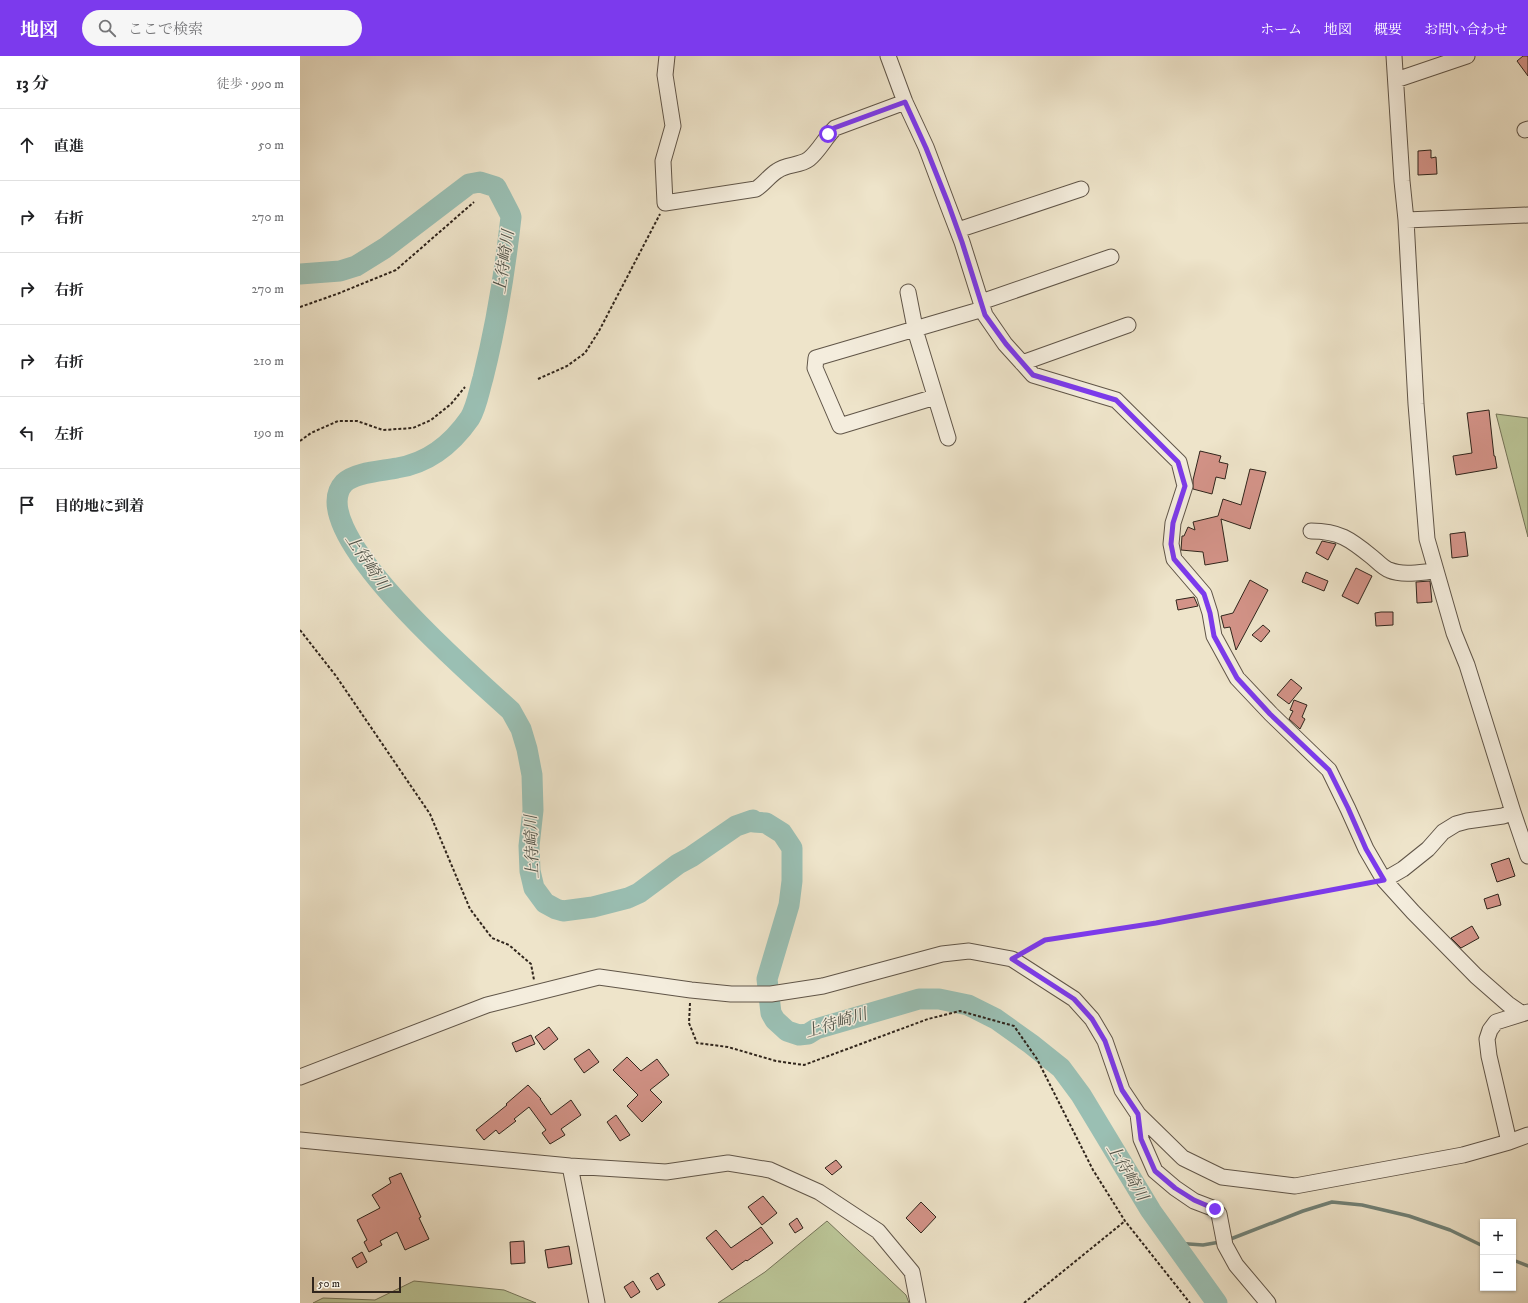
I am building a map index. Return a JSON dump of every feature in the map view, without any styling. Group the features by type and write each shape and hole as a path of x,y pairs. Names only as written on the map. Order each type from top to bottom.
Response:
{"street":[{"path":"667,56 665,75 673,126 663,161 665,203 756,189 777,170 789,165 807,161 814,155 828,134 834,128 905,102"},
{"path":"888,56 905,102 926,148 958,230 985,315 1006,344 1033,375 1116,400 1178,462 1185,486 1173,523 1171,544 1174,559 1204,594 1210,613 1214,636 1237,678 1270,714 1329,770 1366,849 1384,880 1413,912 1476,976 1508,1004 1525,1012"},
{"path":"1394,56 1406,220 1416,404 1427,539 1454,633 1467,665 1528,856"},
{"path":"1396,80 1467,56"},
{"path":"958,230 1081,189"},
{"path":"1406,220 1528,215"},
{"path":"935,397 840,426 815,368 816,358 915,329 982,306 1111,256"},
{"path":"908,292 915,329 948,438"},
{"path":"1022,364 1128,325"},
{"path":"1311,531 1327,531 1344,536 1388,570 1406,573 1436,571"},
{"path":"1384,880 1404,869 1428,849 1444,832 1456,824 1503,816 1513,812"},
{"path":"300,1077 487,1004 599,977 731,994 771,994 822,986 942,954 968,951 1012,959 1074,999 1092,1019 1105,1041 1122,1090 1138,1114 1182,1158 1222,1177 1295,1186 1463,1155 1528,1135"},
{"path":"1509,1142 1489,1056 1487,1039 1490,1030 1496,1022 1525,1012"},
{"path":"1138,1114 1141,1139 1155,1171 1175,1188 1194,1200 1215,1209 1219,1214 1225,1245 1236,1265 1268,1303"},
{"path":"300,1140 570,1166 666,1172 728,1163 770,1170 819,1192 878,1231 912,1272 918,1303"},
{"path":"570,1166 597,1303"}],"path":[{"path":"300,306 337,294 396,270 474,202"},
{"path":"538,379 567,366 585,353 599,331 665,203"},
{"path":"300,441 311,433 338,421 357,421 383,430 413,428 431,420 451,404 465,387"},
{"path":"300,630 336,676 430,814 470,909 492,938 509,945 531,964 536,992"},
{"path":"1012,959 1045,940 1156,923 1384,880"},
{"path":"691,990 689,1023 697,1043 728,1047 776,1061 804,1065 928,1019 960,1011 1014,1026 1037,1059 1093,1170 1125,1221 1190,1303"},
{"path":"1024,1303 1125,1221"}],"green space":[{"path":"1496,414 1528,418 1528,537"},
{"path":"827,1221 906,1295 909,1303 718,1303 765,1272"},
{"path":"414,1281 504,1290 536,1303 313,1303 323,1298 375,1300"}],"building":[{"path":"1523,56 1528,56 1528,76 1517,61"},
{"path":"1431,150 1431,158 1436,157 1437,174 1418,175 1418,151"},
{"path":"1489,410 1494,456 1497,468 1456,475 1453,456 1472,453 1467,413"},
{"path":"1200,451 1221,456 1219,462 1228,464 1225,479 1216,477 1212,494 1193,489 1193,480"},
{"path":"1250,469 1266,472 1250,529 1221,519 1228,561 1205,565 1203,552 1181,550 1182,536 1184,536 1188,527 1195,530 1193,522 1218,516 1223,499 1241,505"},
{"path":"1465,532 1468,556 1452,558 1450,534"},
{"path":"1322,541 1336,544 1328,560 1316,553"},
{"path":"1356,568 1372,576 1358,604 1342,596"},
{"path":"1306,572 1328,581 1324,591 1302,582"},
{"path":"1250,580 1268,590 1236,650 1230,627 1224,628 1221,616 1233,613"},
{"path":"1430,581 1432,602 1417,603 1416,582"},
{"path":"1194,597 1198,606 1178,610 1176,600"},
{"path":"1393,612 1393,625 1376,626 1375,613"},
{"path":"1263,625 1270,631 1261,642 1252,635"},
{"path":"1291,679 1302,688 1289,704 1277,695"},
{"path":"1294,700 1307,705 1302,717 1305,719 1300,729 1289,719 1293,711 1290,710"},
{"path":"1509,858 1515,876 1497,882 1491,864"},
{"path":"1498,894 1501,905 1487,909 1484,899"},
{"path":"1472,926 1479,938 1461,948 1451,938"},
{"path":"549,1027 558,1039 544,1050 535,1037"},
{"path":"531,1035 535,1044 516,1052 512,1043"},
{"path":"589,1049 599,1062 584,1073 574,1059"},
{"path":"627,1057 641,1071 657,1059 669,1075 650,1090 662,1102 642,1122 627,1106 638,1095 613,1070"},
{"path":"528,1085 541,1099 551,1115 571,1100 581,1115 561,1129 565,1135 550,1144 542,1133 546,1130 529,1107 514,1119 516,1121 499,1134 496,1130 484,1140 476,1130 507,1105 506,1104"},
{"path":"616,1115 630,1135 620,1141 607,1122"},
{"path":"836,1160 842,1167 832,1175 825,1168"},
{"path":"401,1173 421,1217 419,1218 429,1239 405,1250 397,1232 380,1241 382,1245 369,1252 364,1242 367,1240 357,1220 380,1208 372,1195 391,1183 389,1178"},
{"path":"763,1196 777,1213 762,1225 748,1207"},
{"path":"921,1202 936,1217 921,1233 906,1218"},
{"path":"797,1218 803,1228 795,1233 789,1224"},
{"path":"761,1227 773,1243 732,1270 706,1238 716,1230 731,1248"},
{"path":"524,1241 525,1263 511,1264 510,1242"},
{"path":"569,1246 572,1264 548,1268 545,1250"},
{"path":"362,1252 367,1262 357,1268 352,1258"},
{"path":"658,1273 665,1285 657,1290 650,1278"},
{"path":"633,1281 640,1292 631,1298 624,1287"}],"waterway":[{"name":"上待崎川","path":"300,274 340,271 356,266 385,248 469,184 480,182 496,187 510,214 511,217 500,298 488,358 476,403 470,418 456,436 439,451 429,457 409,465 369,472 349,479 344,483 337,505 347,534 369,568 432,638 511,711 521,729 532,775 533,810 529,846 530,871 534,888 545,903 563,911 593,907 628,898 639,893 678,864 691,857 736,826 753,820 754,822 766,823 782,833 792,848 792,881 789,905 767,979 771,1013 775,1020 787,1031 799,1035 808,1034 816,1029 919,999 939,999 968,1005 996,1019 1061,1068 1081,1095 1151,1211 1217,1303"},
{"path":"1228,1240 1303,1211 1332,1202 1362,1205 1409,1216 1450,1230 1480,1245"},
{"path":"1175,1243 1203,1245 1220,1242"},
{"path":"1516,1261 1528,1266"}],"route":[{"path":"828,134 834,128 905,102 926,148 948,203 985,315 1006,344 1033,375 1116,400 1178,462 1185,486 1182,500 1173,523 1171,544 1174,559 1204,594 1210,613 1214,636 1237,678 1270,714 1329,770 1366,849 1384,880 1156,923 1045,940 1012,959 1074,999 1092,1019 1105,1041 1122,1090 1138,1114 1141,1139 1155,1171 1175,1188 1194,1200 1215,1209"}]}
